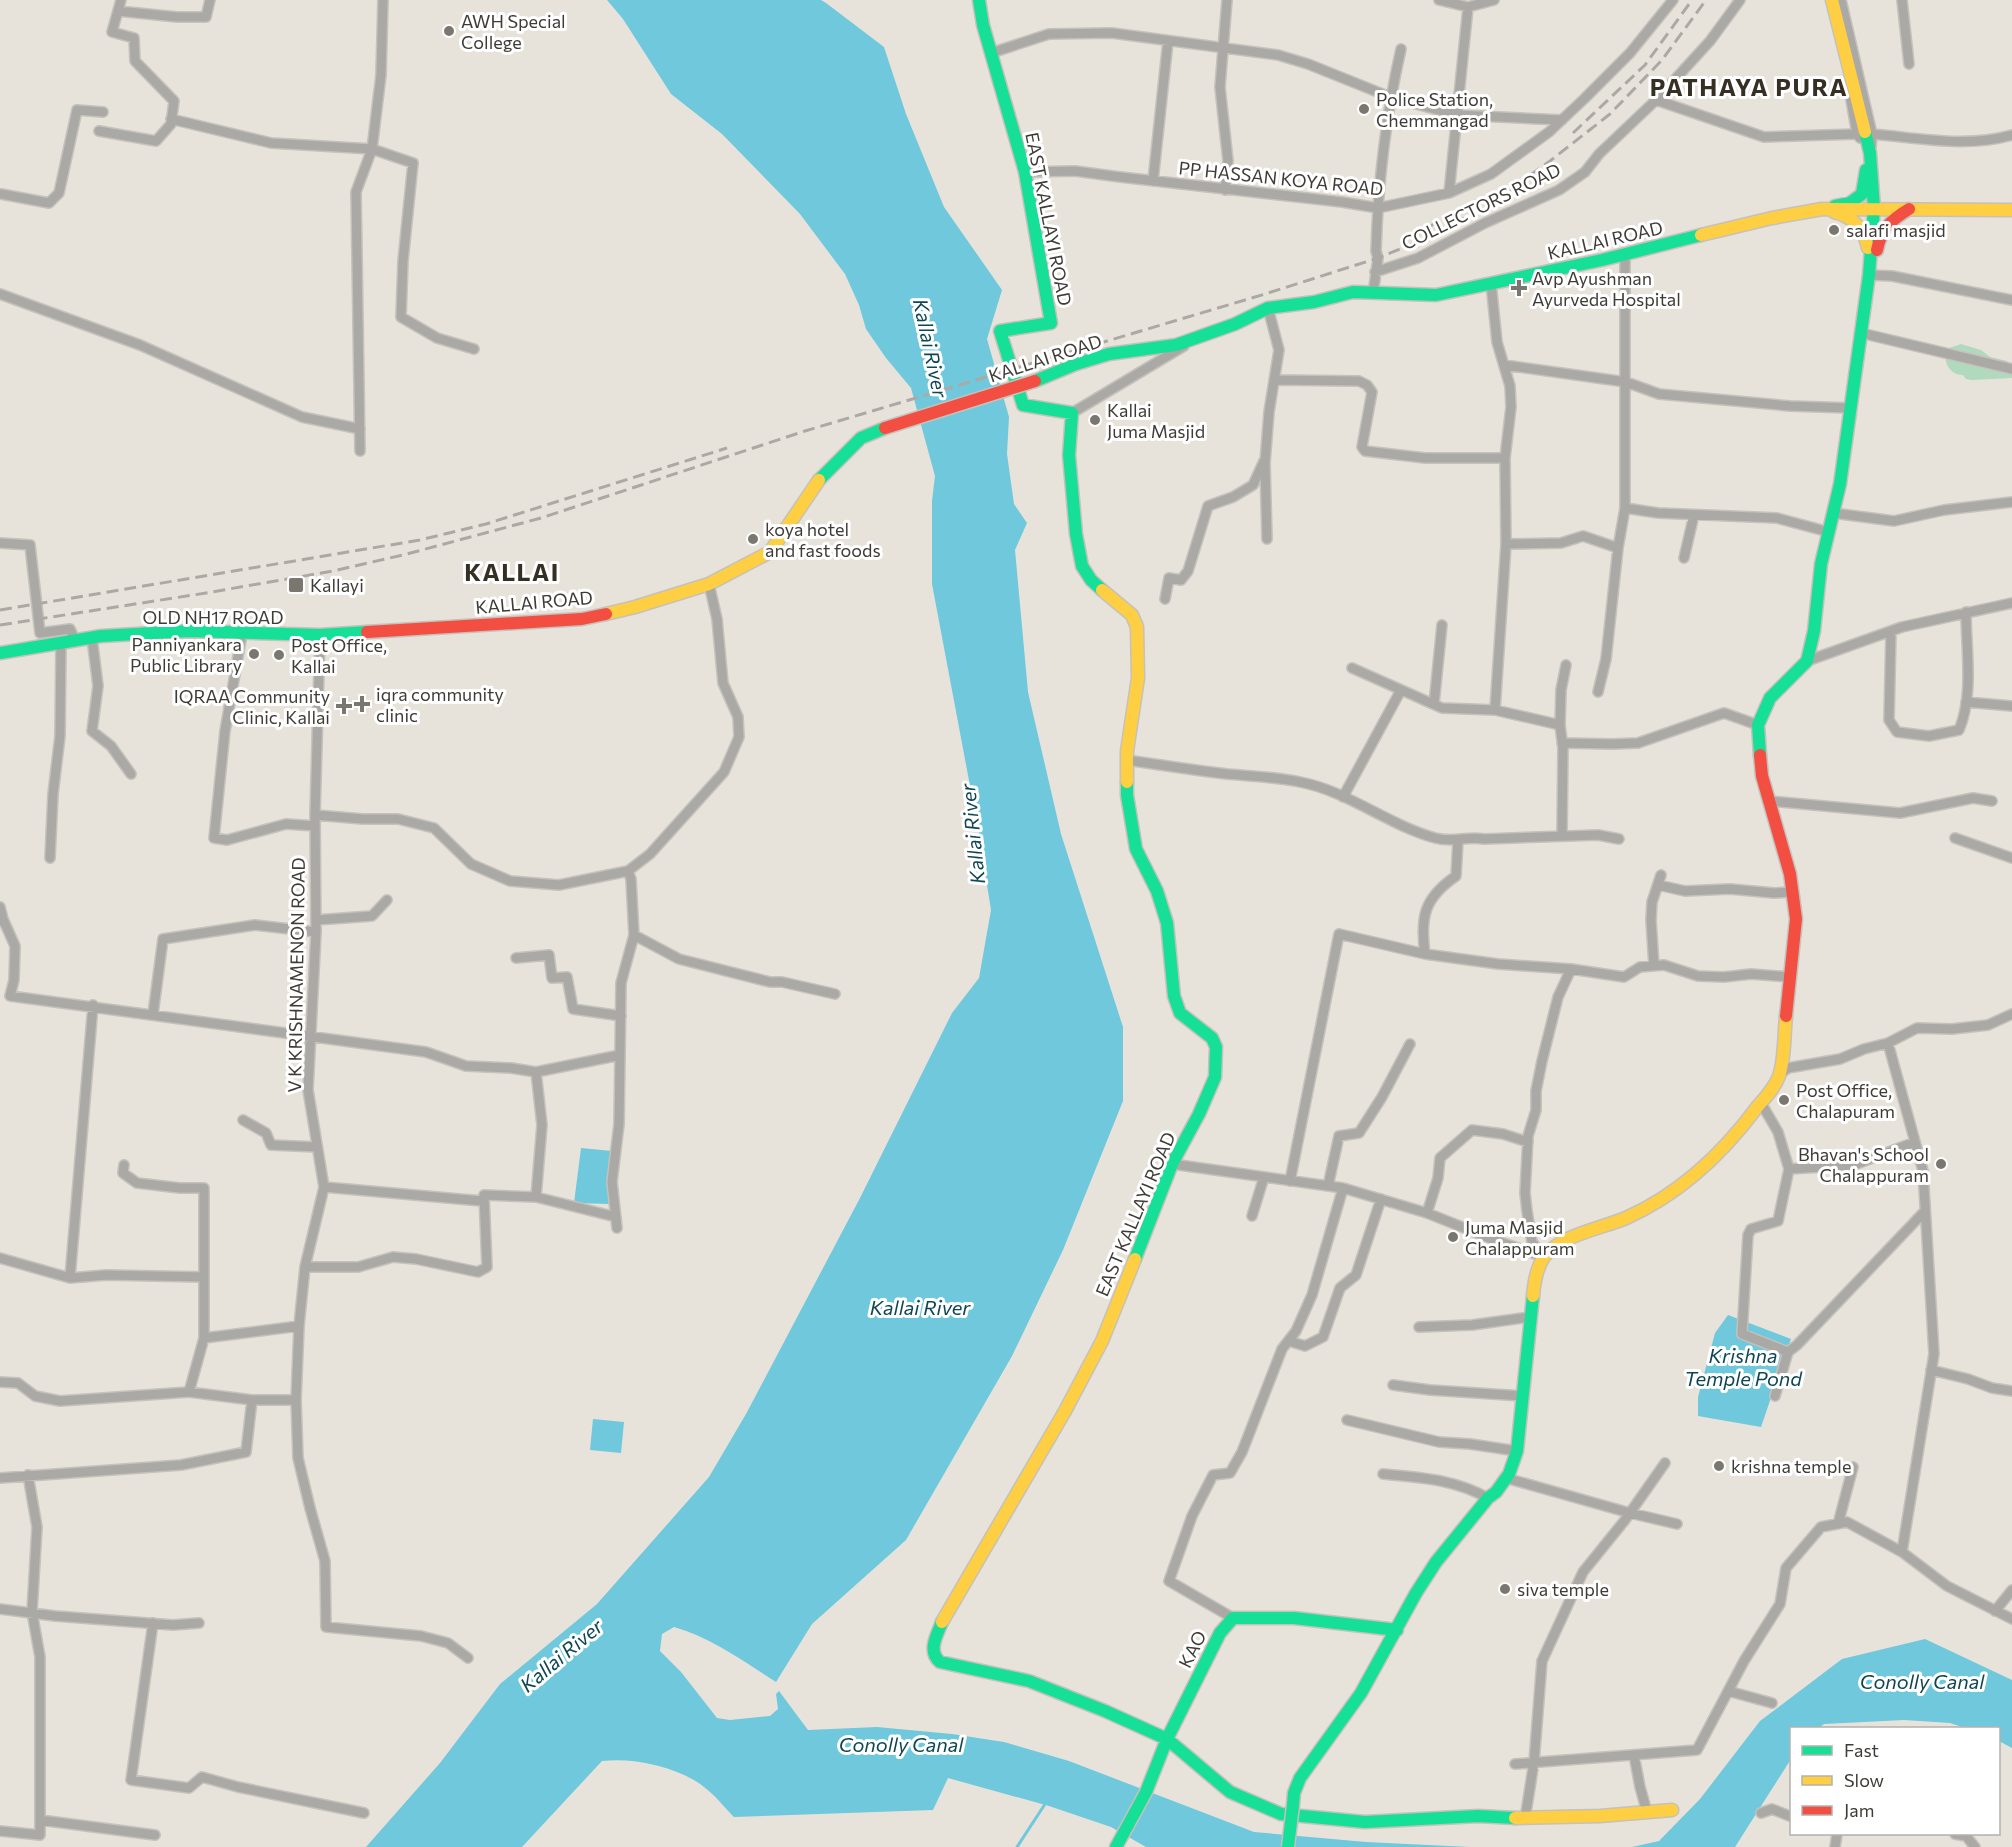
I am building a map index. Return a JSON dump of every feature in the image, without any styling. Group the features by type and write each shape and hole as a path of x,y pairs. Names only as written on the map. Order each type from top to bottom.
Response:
{"main road":[{"name":"EAST KALLAYI ROAD","path":"979,0 983,25 1025,172 1051,323 1000,331 1023,405 1072,412 1070,480 1082,566 1091,580 1132,615 1137,627 1138,678 1127,760 1127,795 1136,849 1157,891 1167,923 1174,996 1180,1013 1212,1038 1216,1047 1215,1077 1199,1114 1172,1164 1102,1341 1065,1411 942,1621 932,1650 935,1658 940,1662 1029,1681 1105,1711 1167,1739 1230,1792 1281,1814 1365,1822 1478,1816 1525,1819 1672,1810"},
{"path":"1288,1847 1294,1793 1300,1778 1361,1693 1416,1593 1436,1562 1488,1498 1496,1492 1512,1467 1517,1451 1534,1284 1544,1257 1562,1242 1628,1217 1676,1189 1721,1152 1761,1103 1780,1074 1796,919 1790,874 1762,776 1758,725 1770,698 1807,661 1814,631 1821,564 1840,484 1851,408 1869,275 1874,208 1870,158 1833,2"},
{"path":"1822,208 1850,203 1862,194 1870,158"},
{"path":"1822,208 1852,218 1866,237 1869,258"},
{"name":"KALLAI ROAD","path":"320,636 582,620 635,607 709,584 770,552 820,479 861,438 885,428 1035,381 1076,364 1109,354 1176,345 1235,324 1268,308 1314,302 1353,292 1436,295 1625,255 1772,218 1822,208 2012,210"},
{"path":"1869,275 1884,228 1891,220 1909,208"},
{"name":"OLD NH17 ROAD","path":"0,653 92,638 189,631 320,636"},
{"path":"1233,1618 1290,1619 1397,1630"},
{"name":"KAO","path":"1117,1846 1146,1792 1167,1739 1220,1633 1233,1618"}],"street":[{"path":"99,131 156,141 171,124 174,101 135,61 134,38 112,32 121,0"},
{"path":"118,11 177,17 206,17 210,0"},
{"path":"360,451 356,192 372,149 381,75 383,0"},
{"path":"1225,190 1228,161 1220,87 1227,0"},
{"path":"1439,0 1468,7 1494,0"},
{"name":"PP HASSAN KOYA ROAD","path":"1025,172 1075,171 1378,208 1449,194 1491,174 1549,132 1630,53 1673,0"},
{"name":"COLLECTORS ROAD","path":"1375,272 1418,258 1485,223 1559,190 1586,172 1599,154 1656,100 1710,41 1740,0"},
{"path":"1902,0 1909,64"},
{"path":"1833,2 1857,134 1870,158"},
{"path":"1833,2 1872,134 1870,158"},
{"path":"1449,194 1468,7"},
{"path":"991,53 1048,34 1112,33 1278,55 1308,64 1390,97 1457,115 1562,120"},
{"path":"1153,181 1168,41"},
{"path":"1373,294 1378,258 1376,251 1378,208 1390,97 1401,49"},
{"path":"1656,100 1764,137 1857,134"},
{"path":"0,193 49,202 59,193 77,110 103,112"},
{"path":"171,119 271,143 372,149 413,163 403,261 401,317 437,338 474,349"},
{"path":"1872,134 1969,143 1991,141 2012,135"},
{"path":"1598,692 1606,659 1618,548 1625,508 1625,255"},
{"path":"1869,275 1892,276 2012,300"},
{"path":"1491,283 1497,342 1510,386 1511,407 1505,458 1506,544 1495,710"},
{"path":"0,294 140,345 302,417 360,429"},
{"path":"1267,540 1266,456 1269,412 1279,350 1268,308"},
{"path":"1861,333 2012,369"},
{"path":"1072,412 1196,337"},
{"path":"1504,365 1626,382 1659,394 1790,406 1851,408"},
{"path":"1274,380 1359,381 1367,385 1372,392 1362,447 1365,451 1425,458 1505,458"},
{"path":"1165,599 1168,578 1181,580 1188,571 1208,506 1233,497 1253,485 1266,456"},
{"path":"1833,513 1894,521 1944,510 2012,502"},
{"path":"1625,508 1658,513 1778,518 1829,532"},
{"path":"1684,558 1694,515"},
{"path":"1506,544 1561,543 1583,536 1618,548"},
{"path":"0,543 30,545 40,633 70,629 75,640"},
{"path":"315,814 363,819 398,819 434,828 471,864 510,881 558,885 628,871 650,854 723,772 739,737 738,717 723,683 717,619 709,584"},
{"path":"1807,661 1891,631 2012,603"},
{"path":"1891,631 1889,720 1897,732 1929,736 1959,730 1965,716 1966,702 1966,612"},
{"path":"1434,704 1442,625"},
{"path":"242,634 225,731 214,838 227,840 286,824 315,825"},
{"name":"V K KRISHNAMENON ROAD","path":"320,636 315,814 316,932 308,1090 324,1187 305,1268 299,1326 296,1400 298,1458 325,1561 326,1627 421,1636 448,1643 468,1658"},
{"path":"92,638 98,686 92,732 111,746 131,774"},
{"path":"50,858 53,794 60,736 61,643"},
{"path":"1562,836 1560,725 1561,690 1566,664"},
{"path":"1352,668 1442,708 1495,710 1560,725"},
{"path":"1343,797 1401,690"},
{"path":"1966,702 2012,706"},
{"path":"1562,743 1638,743 1724,713 1758,725"},
{"path":"1127,760 1199,771 1301,782 1343,797 1403,826 1436,838 1458,840 1471,837 1484,839 1598,835 1619,839"},
{"path":"1769,801 1900,813 1973,798 1992,801"},
{"path":"1955,838 2012,858"},
{"path":"1425,954 1422,932 1426,909 1440,887 1456,876 1458,840"},
{"path":"617,1228 612,1182 619,1124 621,983 634,935 631,879 628,871"},
{"path":"1654,966 1652,902 1661,875"},
{"path":"1658,885 1685,891 1730,889 1773,893 1792,892"},
{"path":"316,920 372,916 387,900"},
{"path":"0,907 2,920 15,946 14,980 10,996 93,1005 426,1052 466,1066 511,1068 536,1072 620,1055"},
{"path":"153,1014 163,939 255,925 316,932"},
{"path":"1290,1181 1339,934 1425,954 1498,964 1571,969 1624,977 1640,967 1664,965 1698,976 1724,977 1751,974 1791,976"},
{"path":"634,935 679,959 770,982 782,982 835,994"},
{"path":"516,958 549,955 552,978 567,977 573,1009 621,1016"},
{"path":"1544,1257 1532,1242 1527,1211 1528,1142 1536,1110 1536,1091 1542,1061 1558,997 1571,969"},
{"path":"70,1278 93,1005"},
{"path":"1780,1074 1788,1068 1840,1059 1864,1049 1888,1043 1917,1028 1952,1029 1988,1025 2012,1014"},
{"path":"1888,1043 1923,1171 1934,1354 1902,1552"},
{"path":"1328,1186 1339,1136 1359,1133 1382,1098 1410,1044"},
{"path":"536,1072 542,1125 536,1197"},
{"path":"1761,1103 1778,1132 1789,1169 1778,1221 1751,1229 1748,1235 1742,1334 1788,1352"},
{"path":"243,1120 266,1133 271,1145 317,1147"},
{"path":"1427,1213 1438,1178 1440,1158 1472,1130 1503,1134 1528,1142"},
{"path":"1789,1169 1854,1166 1915,1142"},
{"path":"1172,1164 1343,1188 1427,1213 1544,1257"},
{"path":"124,1166 123,1173 137,1183 204,1188 204,1338 189,1392"},
{"path":"1252,1216 1264,1177"},
{"path":"324,1187 482,1201"},
{"path":"1233,1618 1169,1581 1192,1516 1213,1475 1230,1473 1238,1459 1282,1349 1296,1331 1312,1294 1343,1188"},
{"path":"305,1268 358,1267 393,1257 416,1259 478,1272 487,1267 482,1201 484,1195 536,1197 616,1217"},
{"path":"1289,1341 1305,1346 1323,1337 1340,1288 1356,1275 1381,1199"},
{"path":"1775,1396 1788,1352 1925,1211"},
{"path":"0,1258 70,1278 106,1275 204,1277"},
{"path":"1419,1327 1530,1317"},
{"path":"204,1338 299,1326"},
{"path":"1931,1370 1968,1379 1992,1388 2012,1391"},
{"path":"0,1383 18,1383 35,1396 60,1401 189,1392 252,1400 296,1400"},
{"path":"1393,1385 1430,1390 1523,1396"},
{"path":"0,1478 181,1466 246,1452 252,1400"},
{"path":"1347,1420 1439,1442 1517,1451"},
{"path":"1525,1819 1534,1762 1542,1661 1583,1572 1630,1513 1665,1463"},
{"path":"1838,1524 1853,1467"},
{"path":"1383,1474 1444,1480 1469,1487 1488,1498"},
{"path":"0,1831 40,1835 40,1657 32,1612 37,1527 28,1475"},
{"path":"1506,1478 1677,1524"},
{"path":"1515,1764 1697,1750 1728,1691 1780,1604 1786,1568 1821,1527 1847,1522 1902,1552 1947,1586 2012,1619"},
{"path":"1995,1611 2012,1590"},
{"path":"0,1608 56,1616 173,1625 199,1623"},
{"path":"153,1623 131,1780 189,1788 202,1777 237,1787 364,1813"},
{"path":"1728,1691 1772,1703"},
{"path":"1634,1755 1647,1812"},
{"path":"1761,1813 1772,1809 1790,1817"},
{"path":"40,1820 155,1835"},
{"path":"1962,1835 1975,1847"}],"green space":[{"path":"1961,344 1981,350 1990,357 2007,361 2012,367 2012,378 1972,380 1954,373 1946,362 1946,349"}],"water":[{"name":"Kallai River","path":"607,0 821,0 884,47 906,114 944,207 1002,290 987,339 1009,417 1007,454 1014,504 1027,523 1015,550 1028,692 1061,834 1123,1027 1123,1101 1063,1250 1012,1356 906,1540 812,1624 776,1682 714,1644 674,1627 662,1634 660,1651 681,1672 717,1718 730,1720 770,1716 778,1709 776,1694 779,1691 808,1730 877,1727 952,1734 1004,1742 1069,1761 1254,1832 1366,1842 1470,1847 1146,1847 1111,1827 1049,1806 948,1778 933,1810 734,1817 708,1790 682,1774 642,1762 615,1760 602,1761 522,1847 366,1847 440,1763 500,1684 597,1604 709,1477 746,1414 860,1198 952,1013 979,978 991,910 932,584 932,501 935,476 911,388 866,329 859,305 845,274 800,214 722,134 671,94 623,19"},
{"path":"581,1148 612,1151 609,1204 574,1203"},
{"name":"Krishna Temple Pond","path":"1728,1315 1791,1339 1761,1427 1698,1416 1698,1397 1715,1333"},
{"path":"593,1419 624,1422 621,1453 590,1450"},
{"name":"Conolly Canal","path":"1925,1639 2012,1680 2012,1748 2000,1742 2000,1727 1962,1727 1950,1723 1904,1720 1824,1724 1820,1727 1790,1727 1790,1761 1735,1847 1632,1847 1659,1841 1700,1799 1760,1721 1842,1659"}],"waterway":[{"path":"1017,1847 1047,1801"}],"railway":[{"path":"1573,133 1645,65 1692,0"},
{"path":"0,625 333,571 407,554 541,518 805,431 1265,294 1378,258 1437,234 1494,201 1610,114 1662,60 1706,0"},
{"path":"1413,237 1483,197"},
{"path":"0,610 420,540 486,524 727,448"}],"traffic: fast":[{"path":"979,0 983,25 1025,172 1051,323 1000,331 1023,405 1072,413 1069,455 1076,534 1082,566 1091,580 1102,590"},
{"path":"1760,755 1758,725 1770,698 1807,661 1814,631 1821,564 1840,484 1869,275 1874,208 1870,153 1865,132"},
{"path":"1835,206 1850,203 1862,194 1866,170"},
{"path":"1035,381 1076,364 1109,354 1176,345 1235,324 1268,308 1314,302 1353,292 1436,295 1602,260 1701,235"},
{"path":"819,480 861,438 885,428"},
{"path":"0,653 101,636 189,631 320,635 367,632"},
{"path":"1127,782 1136,849 1157,891 1167,923 1174,996 1180,1013 1212,1038 1216,1047 1215,1077 1199,1114 1172,1164 1135,1259"},
{"path":"1293,1805 1294,1793 1300,1778 1361,1693 1416,1593 1436,1562 1509,1474 1517,1451 1533,1296"},
{"path":"1116,1847 1146,1792 1167,1739 1220,1633 1233,1618 1294,1618 1397,1630"},
{"path":"942,1622 934,1648 936,1658 940,1662 1029,1681 1105,1711 1167,1739 1230,1792 1281,1814 1365,1822 1478,1816 1515,1818"},
{"path":"1288,1847 1293,1805"}],"traffic: slow":[{"path":"1832,0 1865,132"},
{"path":"1701,235 1822,209 2012,210"},
{"path":"1834,212 1857,224 1868,248"},
{"path":"606,614 709,584 770,552 819,480"},
{"path":"1102,590 1132,615 1137,627 1138,678 1127,751 1127,782"},
{"path":"1533,1296 1539,1266 1551,1249 1582,1233 1626,1218 1665,1197 1700,1170 1731,1140 1777,1080 1781,1070 1786,1016"},
{"path":"942,1622 1065,1411 1102,1341 1135,1259"},
{"path":"1515,1818 1600,1816 1672,1810"}],"traffic: jam":[{"path":"1877,250 1881,236 1888,226 1909,209"},
{"path":"885,428 1035,381"},
{"path":"367,632 582,619 606,614"},
{"path":"1760,755 1762,776 1790,874 1796,919 1786,1016"}],"place":[{"name":"AWH Special College","path":"449,31"},
{"name":"Police Station, Chemmangad","path":"1364,109"},
{"name":"salafi masjid","path":"1834,230"},
{"name":"Avp Ayushman Ayurveda Hospital","path":"1519,288"},
{"name":"Kallai Juma Masjid","path":"1095,420"},
{"name":"koya hotel and fast foods","path":"753,539"},
{"name":"Kallayi","path":"296,585"},
{"name":"Panniyankara Public Library","path":"254,654"},
{"name":"Post Office, Kallai","path":"279,655"},
{"name":"iqra community clinic","path":"362,704"},
{"name":"IQRAA Community Clinic, Kallai","path":"344,706"},
{"name":"Post Office, Chalapuram","path":"1784,1100"},
{"name":"Bhavan's School Chalappuram","path":"1941,1164"},
{"name":"Juma Masjid Chalappuram","path":"1453,1237"},
{"name":"krishna temple","path":"1719,1466"},
{"name":"siva temple","path":"1505,1589"}],"district":[{"name":"PATHAYA PURA","path":"1749,86"},
{"name":"KALLAI","path":"512,571"}]}
